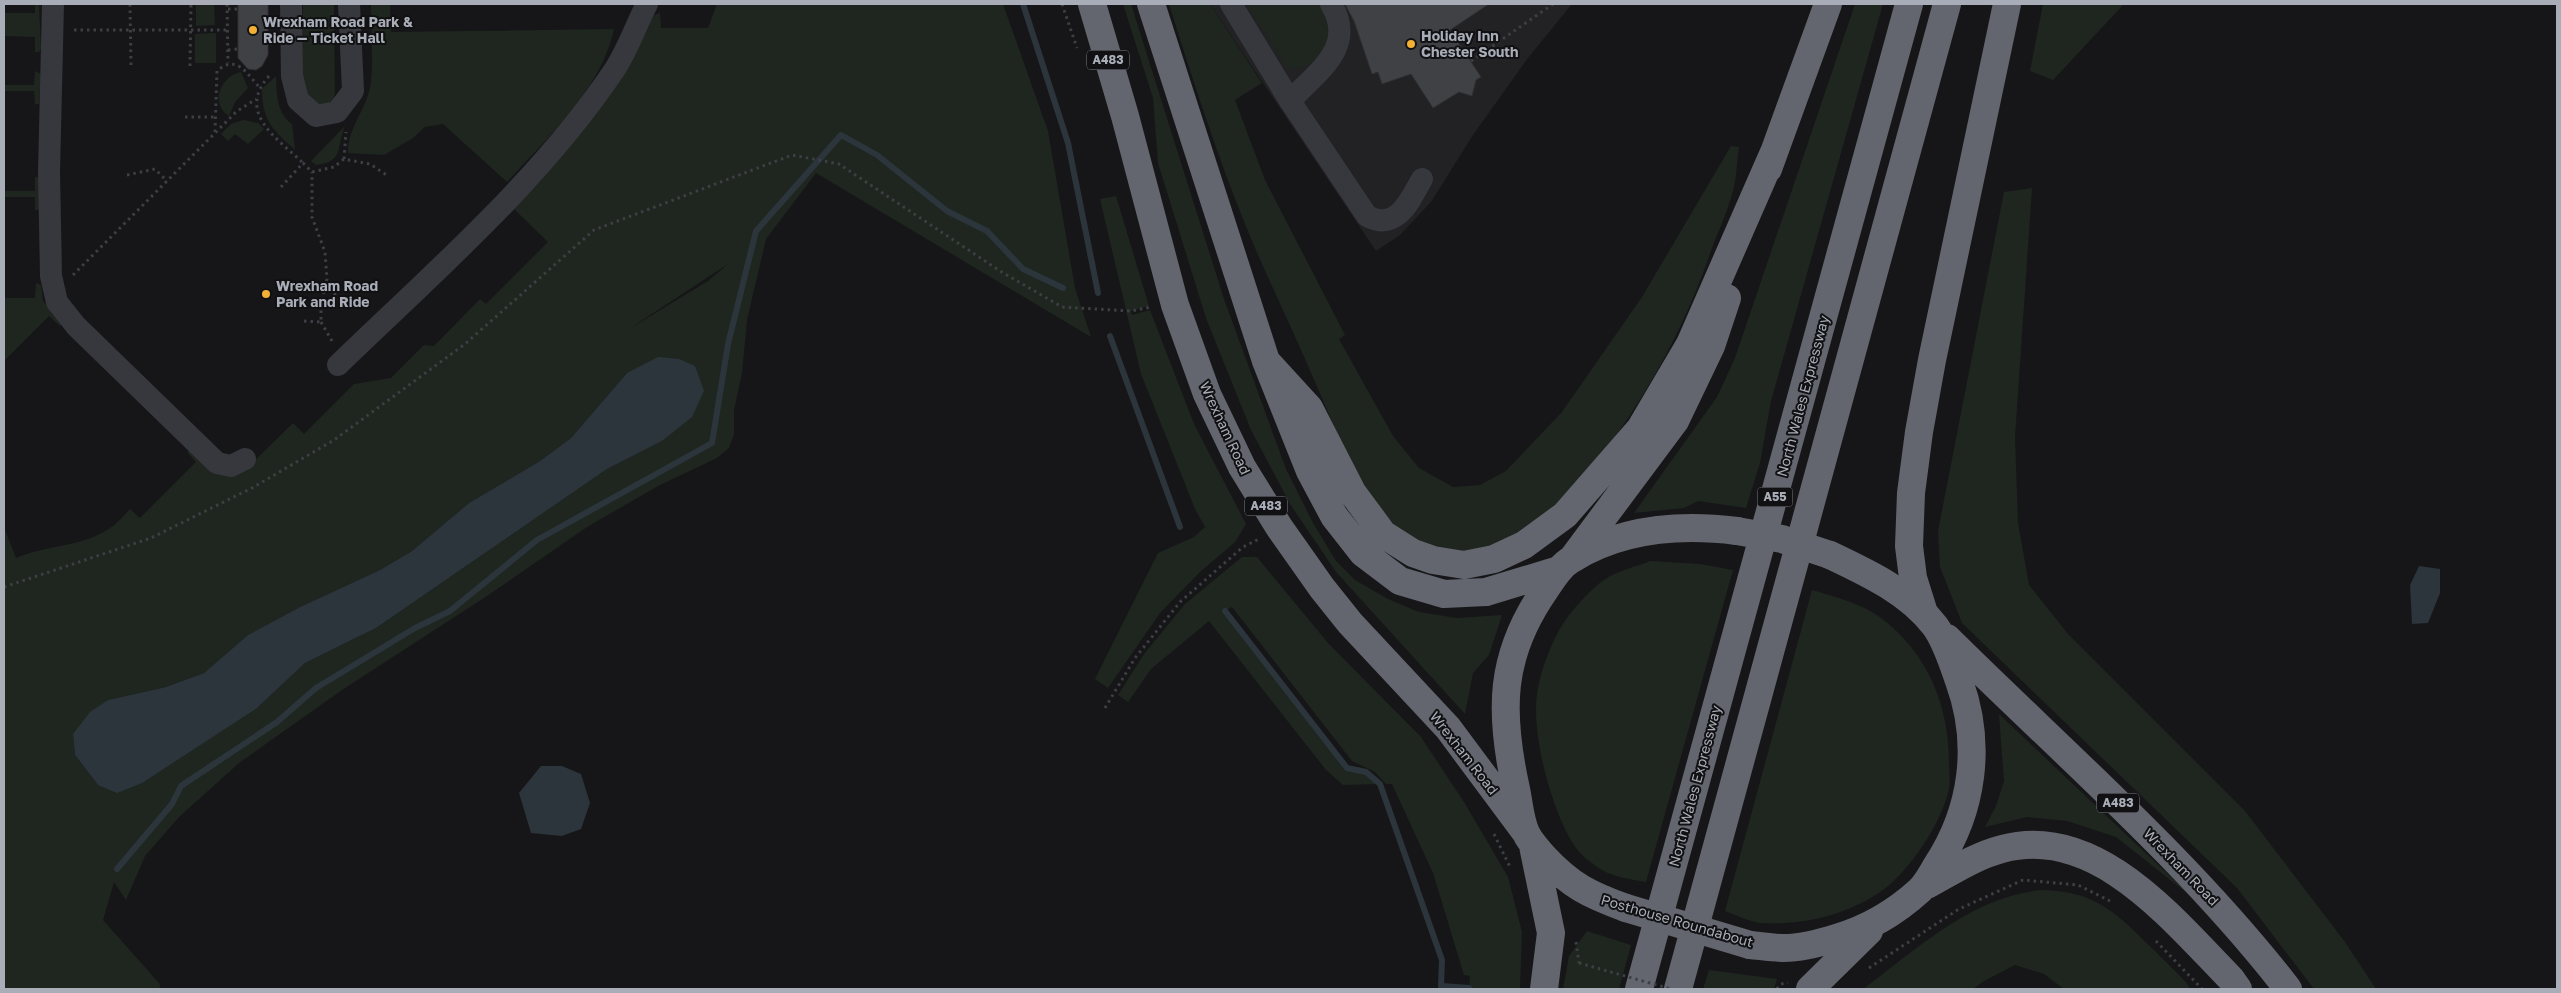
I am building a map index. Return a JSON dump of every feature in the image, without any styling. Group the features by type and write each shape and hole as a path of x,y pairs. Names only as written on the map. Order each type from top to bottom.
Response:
{"highway":[{"name":"Wrexham Road","path":"1092,4 1125,116 1175,305 1207,394 1242,466 1278,527 1322,588 1350,623 1448,728 1529,838"},
{"path":"1151,4 1266,361 1310,472 1334,516 1362,553 1400,581 1444,594 1486,592 1565,565 1675,421 1711,346 1774,152 1828,4"},
{"name":"North Wales Expressway","path":"1639,989 1909,4"},
{"name":"A55","path":"1678,989 1946,4"},
{"path":"1931,621 1913,578 1909,546 1911,493 1919,432 1932,360 2007,4"},
{"path":"1266,361 1309,408 1352,492 1383,534 1413,553 1433,560 1464,564 1494,559 1524,545 1565,515 1640,429 1690,344 1774,152"},
{"name":"Posthouse Roundabout","path":"1697,526 1737,531 1782,539 1830,555 1866,572 1895,589 1931,621 1963,693 1972,728 1973,768 1965,806 1947,850 1921,888 1883,918 1851,934 1820,943 1784,948 1750,944 1626,908 1592,896 1562,876 1529,838 1512,772 1505,722 1505,690 1510,661 1520,633 1537,601 1565,565 1620,536 1654,530 1697,526"},
{"name":"Wrexham Road","path":"1931,621 2156,839 2250,940 2288,989"},
{"path":"1529,838 1551,933 1544,989"},
{"path":"1921,888 1969,862 2002,848 2037,845 2068,850 2098,862 2130,880 2168,915 2238,989"},
{"path":"1810,989 1883,918"}],"lane":[{"path":"52,4 49,172 50,276 57,302 76,326 217,463 231,466 245,459"},
{"path":"291,4 292,76 298,100 316,116 337,112 353,91 349,4"},
{"path":"338,365 486,222 533,172 580,117 616,67 647,4"},
{"path":"1231,4 1290,101 1367,216 1376,221 1386,221 1398,215 1407,205 1422,178"},
{"path":"1290,101 1334,54 1341,39 1340,22 1330,4"}],"path":[{"path":"130,4 131,66"},
{"path":"190,66 191,4"},
{"path":"227,4 228,64"},
{"path":"1470,61 1553,4"},
{"path":"228,9 238,9"},
{"path":"52,30 228,30"},
{"path":"228,50 238,50"},
{"path":"216,132 217,71 228,64 234,64 246,72 259,87"},
{"path":"272,73 259,87 256,99 258,114 264,126 312,172 312,217 325,252 326,284 321,304 321,322 304,322"},
{"path":"57,302 62,295 63,281 72,276 236,112 256,99"},
{"path":"185,117 216,117"},
{"path":"4,587 151,538 252,488 334,440 465,344 594,230 792,155 839,164 1000,270 1062,307 1131,311 1153,307"},
{"path":"312,172 334,167 344,159 370,164 388,176"},
{"path":"281,187 304,163"},
{"path":"127,175 155,170 167,181"},
{"path":"326,284 343,303"},
{"path":"1105,708 1135,658 1180,602 1243,547 1278,527"},
{"path":"1861,974 1960,909 2023,880 2078,885 2116,904"},
{"path":"2150,934 2202,989"},
{"path":"1578,963 1671,989"}],"shaded area":[{"path":"35,4 39,4 41,49 39,52 35,52 35,37 4,36 4,13 35,13"},
{"path":"196,4 214,4 215,25 196,26"},
{"path":"303,4 334,4 335,94 332,102 316,108 302,91"},
{"path":"371,4 390,4 391,32 614,29 607,51 585,93 571,112 507,182 443,124 425,127 413,138 384,155 348,153 350,136 370,88 372,58"},
{"path":"717,4 1003,4 1048,131 1075,288 1091,337 816,173 766,239 747,320 742,373 734,410 734,434 729,448 717,458 658,486 587,527 487,596 342,690 239,763 179,817 145,856 126,900 114,882 103,920 159,983 161,989 4,989 4,527 16,558 40,550 88,539 113,526 130,509 140,518 196,462 187,452 189,450 246,469 293,423 304,434 354,384 391,378 424,345 434,346 480,299 486,304 548,242 514,209 654,15 660,13 661,28 708,28","holes":["728,264 708,281 634,326 635,325","627,373 662,441 607,469 376,628 305,663 257,708 98,785 75,755 73,734 108,700 166,687 204,673 248,635 300,607 380,570 412,551 469,503 540,461 571,438"]},
{"path":"1123,4 1131,4 1224,299 1286,469 1313,523 1336,561 1355,580 1388,599 1419,612 1457,618 1502,615 1489,655 1473,673 1465,714 1336,572 1290,504 1251,430 1206,318 1158,163 1153,98"},
{"path":"1169,4 1210,4 1262,83 1235,100 1265,180 1345,335 1339,339 1393,436 1419,468 1453,487 1480,485 1506,471 1562,412 1642,297 1731,146 1739,147 1735,182 1728,207 1689,307 1662,362 1630,415 1593,467 1543,517 1497,546 1483,550 1455,552 1435,548 1409,537 1393,524 1378,506 1350,460 1338,435 1245,224 1205,115"},
{"path":"1210,4 1572,4 1528,58 1473,135 1431,202 1400,235 1376,251"},
{"path":"1246,4 1319,4 1326,15 1329,26 1326,48 1311,63 1300,67 1287,68"},
{"path":"1855,4 1883,4 1771,401 1760,463 1746,508 1698,501 1684,508 1634,513 1717,397 1735,358"},
{"path":"2043,4 2124,4 2053,80 2030,71"},
{"path":"216,33 216,63 195,63 195,34"},
{"path":"35,71 41,74 39,104 35,104 34,91 4,91 4,85 34,85"},
{"path":"241,72 248,88 235,102 229,116 223,111 220,104 220,91 228,79"},
{"path":"276,76 278,102 283,114 292,124 295,150 270,124 264,109 262,89"},
{"path":"243,120 258,123 264,129 248,144 235,134 228,141 221,134 231,124"},
{"path":"345,126 338,153 335,157 331,161 316,165 311,161"},
{"path":"35,177 39,177 40,210 35,210 35,197 4,197 4,191 35,191"},
{"path":"2032,188 2015,437 2018,523 2029,585 2068,634 2245,811 2345,942 2376,989 2314,989 2237,888 1962,623 1940,567 1938,531 2004,192"},
{"path":"1116,196 1149,306 1131,311 1132,315 1150,310 1194,424 1246,524 1235,542 1200,572 1160,613 1108,688 1095,679 1158,553 1194,537 1205,527 1195,509 1141,374 1100,199"},
{"path":"36,283 41,285 43,301 62,322 60,326 49,316 4,361 4,298 35,298"},
{"path":"658,357 679,359 695,366 704,391 692,417 662,441 607,469 376,628 305,663 257,708 142,783 117,793 98,785 75,755 73,734 90,712 108,700 166,687 204,673 248,635 300,607 380,570 412,551 469,503 540,461 571,438 627,373"},
{"path":"1242,557 1257,557 1328,643 1421,737 1464,802 1508,877 1522,932 1520,989 1469,989 1470,976 1464,975 1433,873 1392,784 1386,784 1375,772 1352,761 1232,607 1225,611 1347,767 1366,772 1380,784 1343,785 1326,770 1209,621 1151,669 1128,702 1118,695 1144,654 1185,604"},
{"path":"1650,561 1700,564 1733,570 1646,882 1607,873 1588,860 1576,848 1567,833 1551,793 1540,748 1536,705 1538,688 1546,659 1554,640 1569,615 1604,580"},
{"path":"2419,566 2440,569 2440,593 2428,623 2412,624 2410,585"},
{"path":"1812,590 1848,601 1865,608 1881,618 1911,647 1923,664 1933,682 1945,721 1948,742 1949,789 1944,806 1923,846 1903,871 1883,890 1856,906 1825,917 1793,922 1761,923 1725,911"},
{"path":"1999,714 2192,897 2116,837 2067,821 2027,817 1985,827 1996,806 2004,781"},
{"path":"541,766 562,766 581,774 590,803 581,829 562,836 531,833 519,793"},
{"path":"2042,890 2061,891 2077,895 2105,907 2117,915 2141,937 2191,989 2064,989 2044,974 2015,965 1973,989 1863,989 1925,942 1969,913 1992,902 2016,894"},
{"path":"1587,931 1631,945 1619,989 1563,989 1569,956"},
{"path":"1709,970 1777,979 1774,989 1703,989"}],"building":[{"name":"Wrexham Road Park & Ride — Ticket Hall","path":"238,4 268,4 268,55 262,66 256,70 248,69 238,58"},
{"name":"Holiday Inn Chester South","path":"1345,4 1489,4 1450,30 1481,77 1476,80 1472,96 1459,92 1433,108 1411,74 1382,84 1378,72 1372,74 1354,21"}],"waterway":[{"path":"1023,4 1068,143 1098,293"},
{"path":"117,869 172,804 181,786 277,722 316,688 415,628 450,611 537,540 712,443 728,344 756,231 841,135 877,155 947,211 987,231 1023,269 1063,288"},
{"path":"1110,336 1180,527"},
{"path":"1225,611 1347,768 1366,772 1380,784 1442,960 1441,986 1469,988"}],"place":[{"name":"Wrexham Road Park & Ride — Ticket Hall","path":"253,30"},
{"name":"Holiday Inn Chester South","path":"1411,44"},
{"name":"Wrexham Road Park and Ride","path":"266,294"}]}
